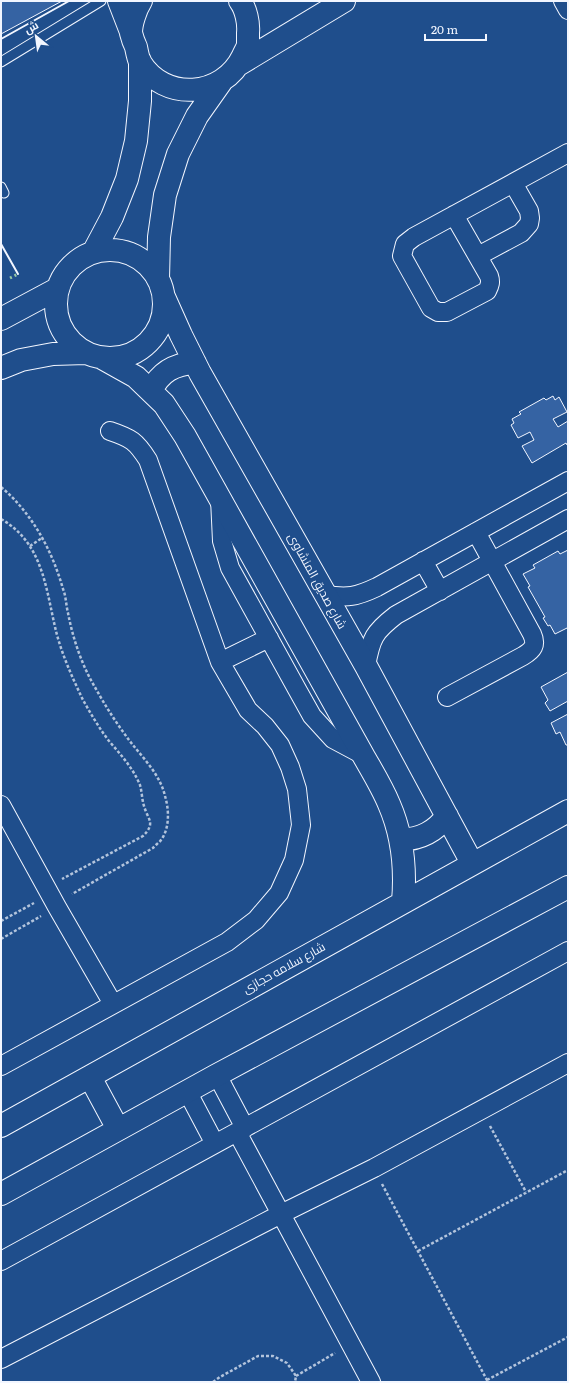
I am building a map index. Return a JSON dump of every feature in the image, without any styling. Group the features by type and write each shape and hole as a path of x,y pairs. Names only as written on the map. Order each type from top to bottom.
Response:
{"street":[{"path":"94,252 112,217 127,179 134,148 140,101 140,61 119,1"},
{"path":"131,32 136,9 141,1"},
{"path":"140,61 152,76 167,86 191,90 204,89 221,82 230,75 238,65 248,46 249,25 243,5 240,1"},
{"path":"238,65 344,1"},
{"path":"563,1 568,10"},
{"name":"شارع صديق المنشاوى","path":"221,82 197,116 178,154 165,195 159,237 161,288 195,363 366,666 472,863"},
{"path":"454,215 491,281 487,291 443,313 434,311 431,308 402,256 402,250 405,244 409,240 454,215 568,153"},
{"path":"478,256 520,233 529,224 529,211 513,183"},
{"path":"1,368 21,360 53,354 94,356 122,357 140,349 154,335 163,317 161,288 147,264 131,253 112,249 94,252 77,260 65,272 57,289 55,308 59,327 70,342 94,356 136,377 164,404 177,423 389,802 401,840 404,868 403,902"},
{"path":"1,319 57,289"},
{"path":"151,391 155,383 168,370 177,365 195,363"},
{"path":"1,1066 227,942 256,920 279,893 294,860 301,825 297,789 290,767 280,746 266,726 248,710 220,662 148,460 135,442 126,436 110,431"},
{"path":"325,595 343,597 361,595 568,481"},
{"path":"220,499 222,541 230,568 312,716 333,739 363,755"},
{"path":"366,666 369,646 380,628 396,615 568,518"},
{"path":"447,697 530,652 534,646 532,634 476,532"},
{"path":"423,562 440,591"},
{"path":"220,662 269,638"},
{"path":"1,805 113,1004"},
{"name":"شارع سلامه حجازى","path":"1,1126 568,811"},
{"path":"401,840 412,839 432,832 447,816"},
{"path":"1,1194 217,1075 568,886"},
{"path":"1,1260 568,951"},
{"path":"1,1359 281,1214 374,1168 568,1063"},
{"path":"217,1075 241,1130 281,1214 372,1382"},
{"path":"90,1077 118,1129"},
{"path":"186,1092 215,1144"}],"lane":[{"path":"1,62 101,1"}],"path":[{"path":"1,487 31,519 42,538 55,565 64,590 73,636 81,659 110,714 148,765 162,787 168,814 167,827 162,839 153,848 52,898 1,921"},
{"path":"1,519 7,522 30,546 42,571 48,590 57,636 74,680 96,721 109,741 122,754 132,770 140,787 144,804 151,821 150,827 144,836 52,898 1,939"},
{"path":"30,546 42,538"},
{"path":"482,1110 526,1192"},
{"path":"374,1168 487,1381 568,1337"},
{"path":"418,1251 568,1170"},
{"path":"296,1376 351,1344"},
{"path":"213,1382 258,1356 273,1356 287,1363 296,1376 295,1382"}],"building":[{"path":"1,1 62,1 1,34"},
{"path":"553,396 555,400 559,397 567,412 553,419 558,427 568,421 568,444 567,445 566,443 532,463 522,446 534,440 530,432 518,438 511,425 514,423 512,419 521,414 519,412 544,398 546,400"},
{"path":"568,550 568,630 567,628 555,634 550,625 548,626 543,618 545,617 528,587 530,586 523,574 535,568 533,565 558,551 560,554"},
{"path":"568,672 568,701 550,711 545,703 548,700 541,687"},
{"path":"568,714 568,745 566,745 560,732 556,734 551,723"}],"hedge":[{"path":"10,278 18,274"}],"wall":[{"path":"1,39 69,1"},
{"path":"1,244 18,274"}]}
